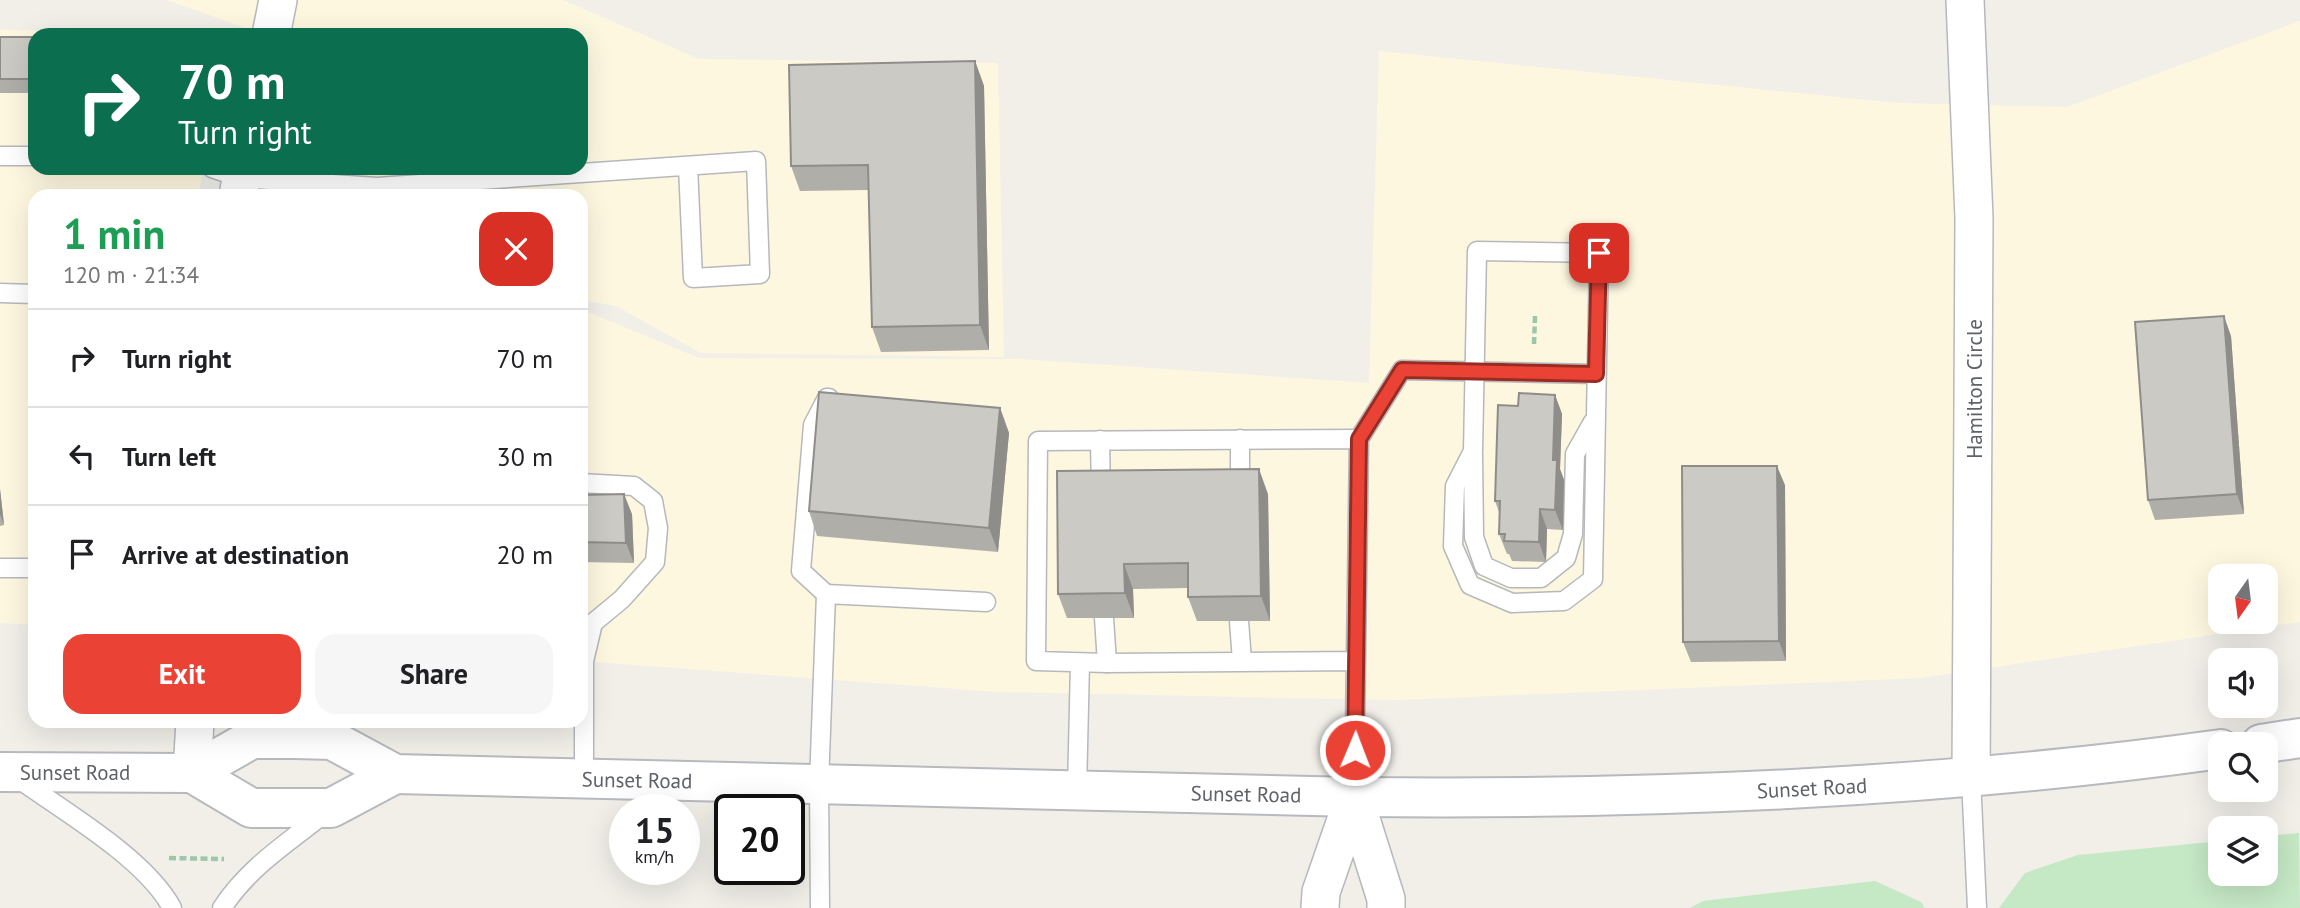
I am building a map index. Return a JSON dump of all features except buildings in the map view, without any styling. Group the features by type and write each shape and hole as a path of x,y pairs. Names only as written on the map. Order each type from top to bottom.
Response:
{"main road":[{"path":"2278,741 2300,738"},
{"name":"Sunset Road","path":"4,772 192,773 252,740 295,739 332,740 395,774 1354,797 1512,798 1669,795 1971,778 2208,751"},
{"name":"Sunset Road","path":"192,773 251,808 331,808 395,774"}],"street":[{"path":"272,28 278,0"},
{"name":"Hamilton Circle","path":"1965,0 1974,232 1971,778"},
{"path":"192,773 195,728"},
{"path":"1320,908 1321,892 1354,797"},
{"path":"1354,797 1386,899 1386,908"}],"lane":[{"path":"0,156 28,156"},
{"path":"588,173 756,161 760,274 693,278 688,166"},
{"path":"234,177 377,187 555,175"},
{"path":"1473,451 1455,486 1453,546 1470,585 1512,603 1564,601 1593,579 1599,253 1477,251 1474,537 1484,566 1511,578 1541,578 1566,558 1573,534 1575,454 1594,420"},
{"path":"0,293 28,293"},
{"path":"1354,797 1359,439 1402,370 1596,374"},
{"path":"840,398 827,398 813,425 802,571 826,594 986,602"},
{"path":"1240,439 1240,494"},
{"path":"1356,661 1036,661 1038,441 1359,439"},
{"path":"1100,440 1101,495"},
{"path":"588,483 634,486 653,502 658,528 655,562 622,599 593,623 588,639"},
{"path":"0,568 28,568"},
{"path":"820,908 819,784 826,594"},
{"path":"1104,618 1107,663"},
{"path":"1239,621 1242,661"},
{"path":"1077,790 1080,663"},
{"path":"583,728 584,778"},
{"path":"4,772 134,863 159,886 172,908"},
{"path":"1971,778 1977,908"},
{"path":"222,908 252,870 331,808"}],"path":[{"path":"162,858 226,859"}],"shaded area":[{"path":"167,0 563,0 699,59 998,63 1004,357 701,353 616,306 588,301 588,189 264,189 268,175 588,175 588,28 245,28"},
{"path":"2300,21 2300,622 2278,625 2278,564 2208,564 2208,634 2219,634 1921,678 1397,700 998,692 588,662 588,312 699,358 1020,359 1369,383 1379,51 1897,103 2067,107"},
{"path":"0,30 28,30 28,175 202,175 200,189 28,189 28,625 0,623"}],"green space":[{"path":"2299,833 2300,908 1999,908 2025,873 2078,855 2208,842 2208,886 2278,886 2278,835"},
{"path":"1875,881 1921,902 1925,908 1690,908 1703,901"}],"route":[{"path":"1355,750 1359,439 1402,370 1596,374 1599,253"}]}
